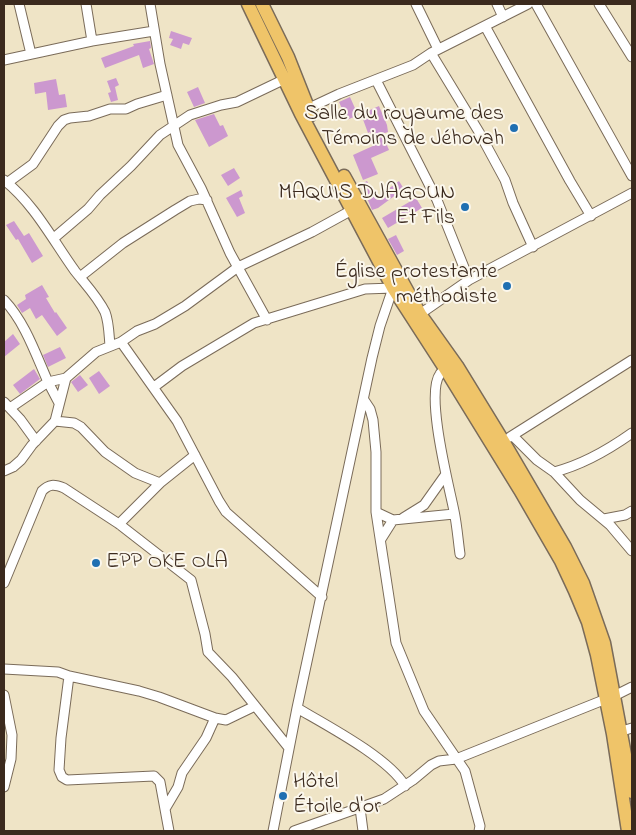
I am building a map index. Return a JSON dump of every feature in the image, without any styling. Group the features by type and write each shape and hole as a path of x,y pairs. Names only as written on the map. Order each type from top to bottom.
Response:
{"main road":[{"path":"248,4 301,114 393,288 446,370 561,561 588,622 610,698 627,729 632,792"},
{"path":"262,4 288,57 307,108 420,314 508,438 583,583 604,643 628,831"}],"street":[{"path":"19,4 31,54"},
{"path":"86,4 92,41"},
{"path":"150,4 178,145 207,200 238,267 267,320"},
{"path":"416,4 435,51 504,180 532,247"},
{"path":"497,4 503,17"},
{"path":"307,108 413,65 435,51 528,4"},
{"path":"536,4 632,176"},
{"path":"599,4 632,57"},
{"path":"485,26 591,216"},
{"path":"4,60 92,41 154,31"},
{"path":"54,238 88,209 160,135 173,126 190,115 220,105 238,102 285,79"},
{"path":"376,80 436,200 469,280"},
{"path":"110,346 105,312 31,205 18,191 6,182 32,164 64,120 110,110 126,109 167,95"},
{"path":"160,135 178,145"},
{"path":"420,314 469,280 632,193"},
{"path":"80,277 123,243 175,210 190,201 207,200"},
{"path":"36,441 7,405 48,382 66,378 96,352 121,342 137,331 155,324 185,306 238,267 312,232 352,210"},
{"path":"154,386 182,366 254,323 365,289 393,288 380,326 297,708 273,831"},
{"path":"4,300 11,307 21,324 59,403"},
{"path":"121,342 177,421 218,501 226,512 322,596"},
{"path":"632,360 508,438 554,472 580,500 616,531 632,551"},
{"path":"446,370 441,372 436,389 435,418 460,554"},
{"path":"4,471 21,460 55,421 66,378"},
{"path":"364,400 370,409 373,420 376,452 376,512 396,643 424,711 465,771 470,785 478,830"},
{"path":"55,421 74,423 81,427 105,452 135,473 160,483"},
{"path":"554,472 586,462 632,433"},
{"path":"119,524 160,483 194,455"},
{"path":"403,518 424,505 446,474"},
{"path":"4,583 42,491 48,486 55,484 64,488 119,524 191,580 208,652 232,677 289,748"},
{"path":"376,512 393,520 454,514"},
{"path":"604,520 629,513"},
{"path":"616,531 629,513"},
{"path":"381,539 393,520"},
{"path":"4,669 58,672 149,694 215,718 226,720 255,706"},
{"path":"69,676 61,738 59,770 62,777 67,780 154,776 160,782 170,831"},
{"path":"294,831 384,798 405,786 431,765 439,761 456,759 610,698 632,687"},
{"path":"4,697 12,735 11,759 4,787"},
{"path":"297,708 368,752 393,770 405,786"},
{"path":"165,809 178,787 182,773 206,738 215,718"},
{"path":"360,808 364,831"}],"building":[{"path":"171,31 192,38 189,45 183,43 181,49 170,45 173,39 169,38"},
{"path":"150,41 151,48 149,49 154,64 143,68 139,55 105,68 101,58 134,46 133,44"},
{"path":"116,78 119,85 115,87 118,100 111,102 108,93 111,92 107,81"},
{"path":"56,79 59,95 65,94 67,107 48,110 46,92 35,94 34,83"},
{"path":"198,87 205,103 194,107 187,92"},
{"path":"350,97 358,115 347,120 339,102"},
{"path":"379,106 387,125 388,132 382,134 389,150 371,158 378,174 363,180 353,155 375,145 361,114"},
{"path":"214,114 220,126 223,125 228,136 209,147 195,120"},
{"path":"234,168 240,178 228,186 221,175"},
{"path":"367,181 376,198 399,181 404,189 378,208 372,210 361,184"},
{"path":"241,190 243,196 239,198 245,213 237,217 226,198"},
{"path":"416,198 422,208 388,228 382,218"},
{"path":"14,221 24,236 29,233 43,256 32,263 18,239 16,240 6,225"},
{"path":"396,235 404,251 397,255 388,239"},
{"path":"42,285 49,297 46,298 67,328 57,336 42,315 36,319 30,308 22,313 17,305 26,299 25,295"},
{"path":"13,334 20,344 4,357 4,342"},
{"path":"60,347 66,358 48,367 43,355"},
{"path":"34,369 40,379 20,394 13,385"},
{"path":"99,371 110,386 99,394 89,378"},
{"path":"80,375 88,385 78,392 71,382"}],"place":[{"name":"Salle du royaume des Témoins de Jéhovah","path":"514,128"},
{"name":"MAQUIS DJAGOUN Et Fils","path":"465,207"},
{"name":"Église protestante méthodiste","path":"507,286"},
{"name":"EPP OKE OLA","path":"96,563"},
{"name":"Hôtel Étoile d'or","path":"283,796"}]}
